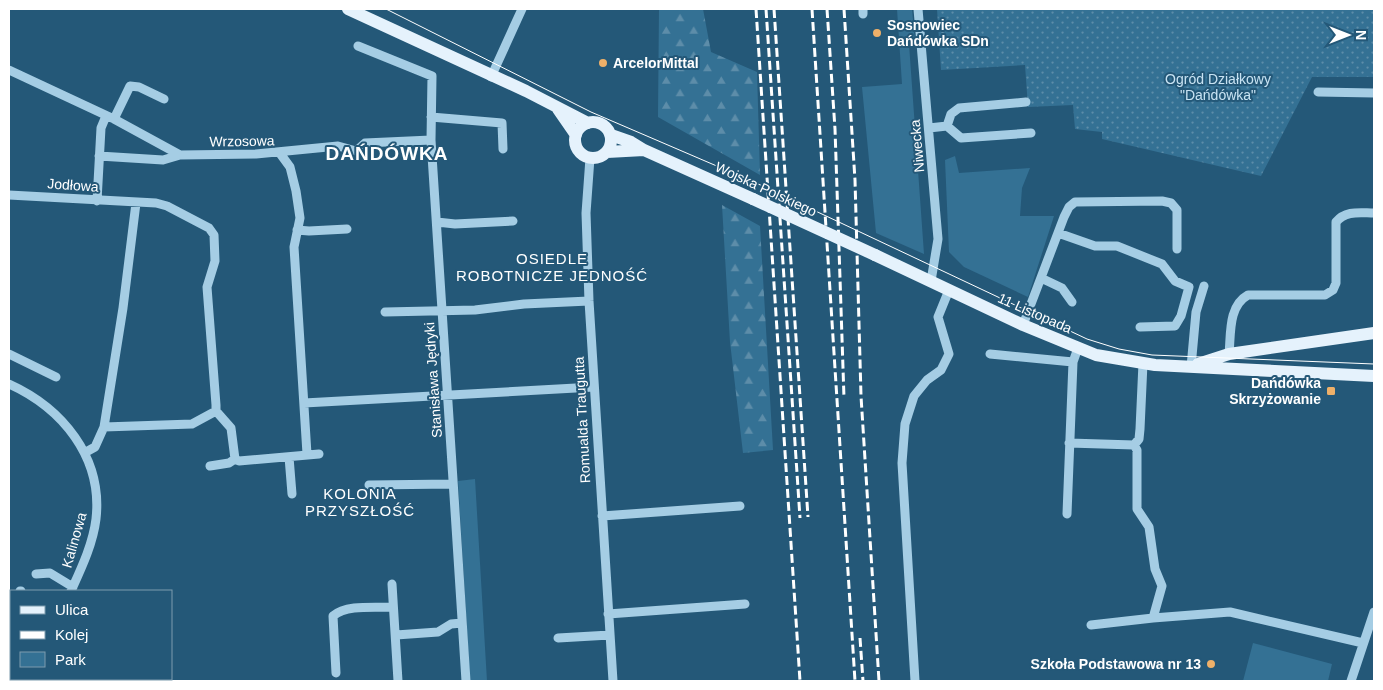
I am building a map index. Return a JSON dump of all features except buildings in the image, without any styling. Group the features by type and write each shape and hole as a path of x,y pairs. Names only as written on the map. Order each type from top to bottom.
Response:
{"main road":[{"path":"348,9 491,77 526,91 558,110 588,123 601,124 611,135 611,143 607,152 596,158 590,158 578,149 576,135 558,110"},
{"path":"576,135 581,127 588,123"},
{"name":"Wojska Polskiego","path":"611,135 631,142 644,150 875,255"},
{"name":"Wojska Polskiego","path":"607,152 644,150"},
{"name":"11 Listopada","path":"875,255 1023,325 1096,355 1143,363 1191,367 1374,376"},
{"name":"11 Listopada","path":"1191,367 1229,354 1374,333"}],"street":[{"path":"491,77 522,9"},
{"name":"Niwecka","path":"918,9 938,239 931,281"},
{"name":"Stanisława Jędryki","path":"358,46 432,76 431,140 466,681"},
{"path":"9,70 110,118 180,155"},
{"path":"97,201 101,128 110,118 130,86 140,87 164,99"},
{"path":"1318,92 1374,93"},
{"path":"947,126 951,114 959,108 1026,102"},
{"path":"431,117 502,123 503,149"},
{"path":"929,128 947,126 961,138 1030,133"},
{"path":"279,152 338,146 356,151 366,143 431,140"},
{"name":"Wrzosowa","path":"99,156 163,160 180,155 279,152 290,167 294,179 300,218 294,247 307,454"},
{"name":"Romualda Traugutta","path":"590,158 586,213 589,302 613,681"},
{"name":"Jodłowa","path":"9,195 156,203 166,206 209,228 214,235 215,261 207,287 216,411"},
{"path":"1023,325 1058,233 1069,207 1074,202 1162,201 1171,203 1177,210 1177,249"},
{"path":"86,452 95,447 104,427 124,308 136,203"},
{"path":"1229,354 1234,309 1238,300 1248,295 1325,296 1333,290 1336,282 1336,222 1341,216 1348,213 1374,213"},
{"path":"437,222 455,224 513,222"},
{"path":"297,230 309,232 347,229"},
{"path":"1058,233 1095,246 1117,246 1162,264 1175,281 1189,287 1181,316 1175,326 1140,327"},
{"path":"1041,278 1062,288 1072,302"},
{"path":"1191,367 1196,312 1204,286"},
{"path":"915,681 902,463 905,424 914,396 927,380 941,370 949,354 938,317 949,290"},
{"path":"385,312 475,310 524,304 589,302"},
{"path":"1066,514 1073,362 1078,348"},
{"path":"9,354 56,377"},
{"path":"990,354 1073,362"},
{"path":"1134,445 1139,438 1140,429 1143,363"},
{"name":"Kalinowa","path":"9,384 28,393 51,410 71,431 86,452 96,486 96,514 86,555 72,589"},
{"path":"304,403 594,388"},
{"path":"104,427 192,424 216,411 230,428 235,459"},
{"path":"1069,443 1134,445"},
{"path":"1134,445 1137,450 1137,509 1149,527 1155,570 1162,586 1153,618"},
{"path":"235,459 239,461 319,454"},
{"path":"289,457 292,494"},
{"path":"210,466 229,463 235,459"},
{"path":"369,485 453,484"},
{"path":"602,516 740,506"},
{"path":"36,574 50,573 72,589"},
{"path":"392,584 398,681"},
{"path":"608,614 745,604"},
{"path":"336,673 333,616 338,612 346,610 393,608"},
{"path":"1091,625 1230,612 1363,644"},
{"path":"1351,681 1374,612"},
{"path":"396,635 438,632 451,624 462,623"},
{"path":"558,638 610,635"}],"green space":[{"path":"659,9 703,9 711,52 757,72 760,175 658,117"},
{"path":"897,9 912,9 915,41 909,44 924,254 876,233 862,87 902,84"},
{"name":"Ogród Działkowy \"Dańdówka\"","path":"937,9 1374,9 1374,77 1312,77 1261,176 1102,139 1102,132 1075,129 1073,105 1028,107 1025,65 941,70"},
{"path":"955,156 959,173 1030,168 1022,188 1020,216 1054,216 1028,297 964,267 949,252 945,160"},
{"path":"722,205 760,226 773,450 743,453 730,342"},
{"path":"475,479 487,681 470,681 458,481"},
{"path":"1253,643 1332,664 1328,681 1243,681"}],"tram line":[{"path":"386,9 591,112 754,182 1087,339 1119,349 1152,355 1374,364"}],"railway":[{"path":"756,9 800,681"},
{"path":"766,9 800,518"},
{"path":"774,9 808,517"},
{"path":"812,9 855,681"},
{"path":"827,9 835,129 844,398"},
{"path":"844,9 855,180 861,396 879,681"},
{"path":"860,638 863,681"}],"place":[{"name":"Sosnowiec Dańdówka SDn","path":"877,33"},
{"name":"ArcelorMittal","path":"603,63"},
{"name":"Dańdówka Skrzyżowanie","path":"1331,391"},
{"name":"Szkoła Podstawowa nr 13","path":"1211,664"}],"district":[{"name":"DAŃDÓWKA","path":"387,153"},
{"name":"OSIEDLE ROBOTNICZE JEDNOŚĆ","path":"552,266"},
{"name":"KOLONIA PRZYSZŁOŚĆ","path":"360,502"}]}
